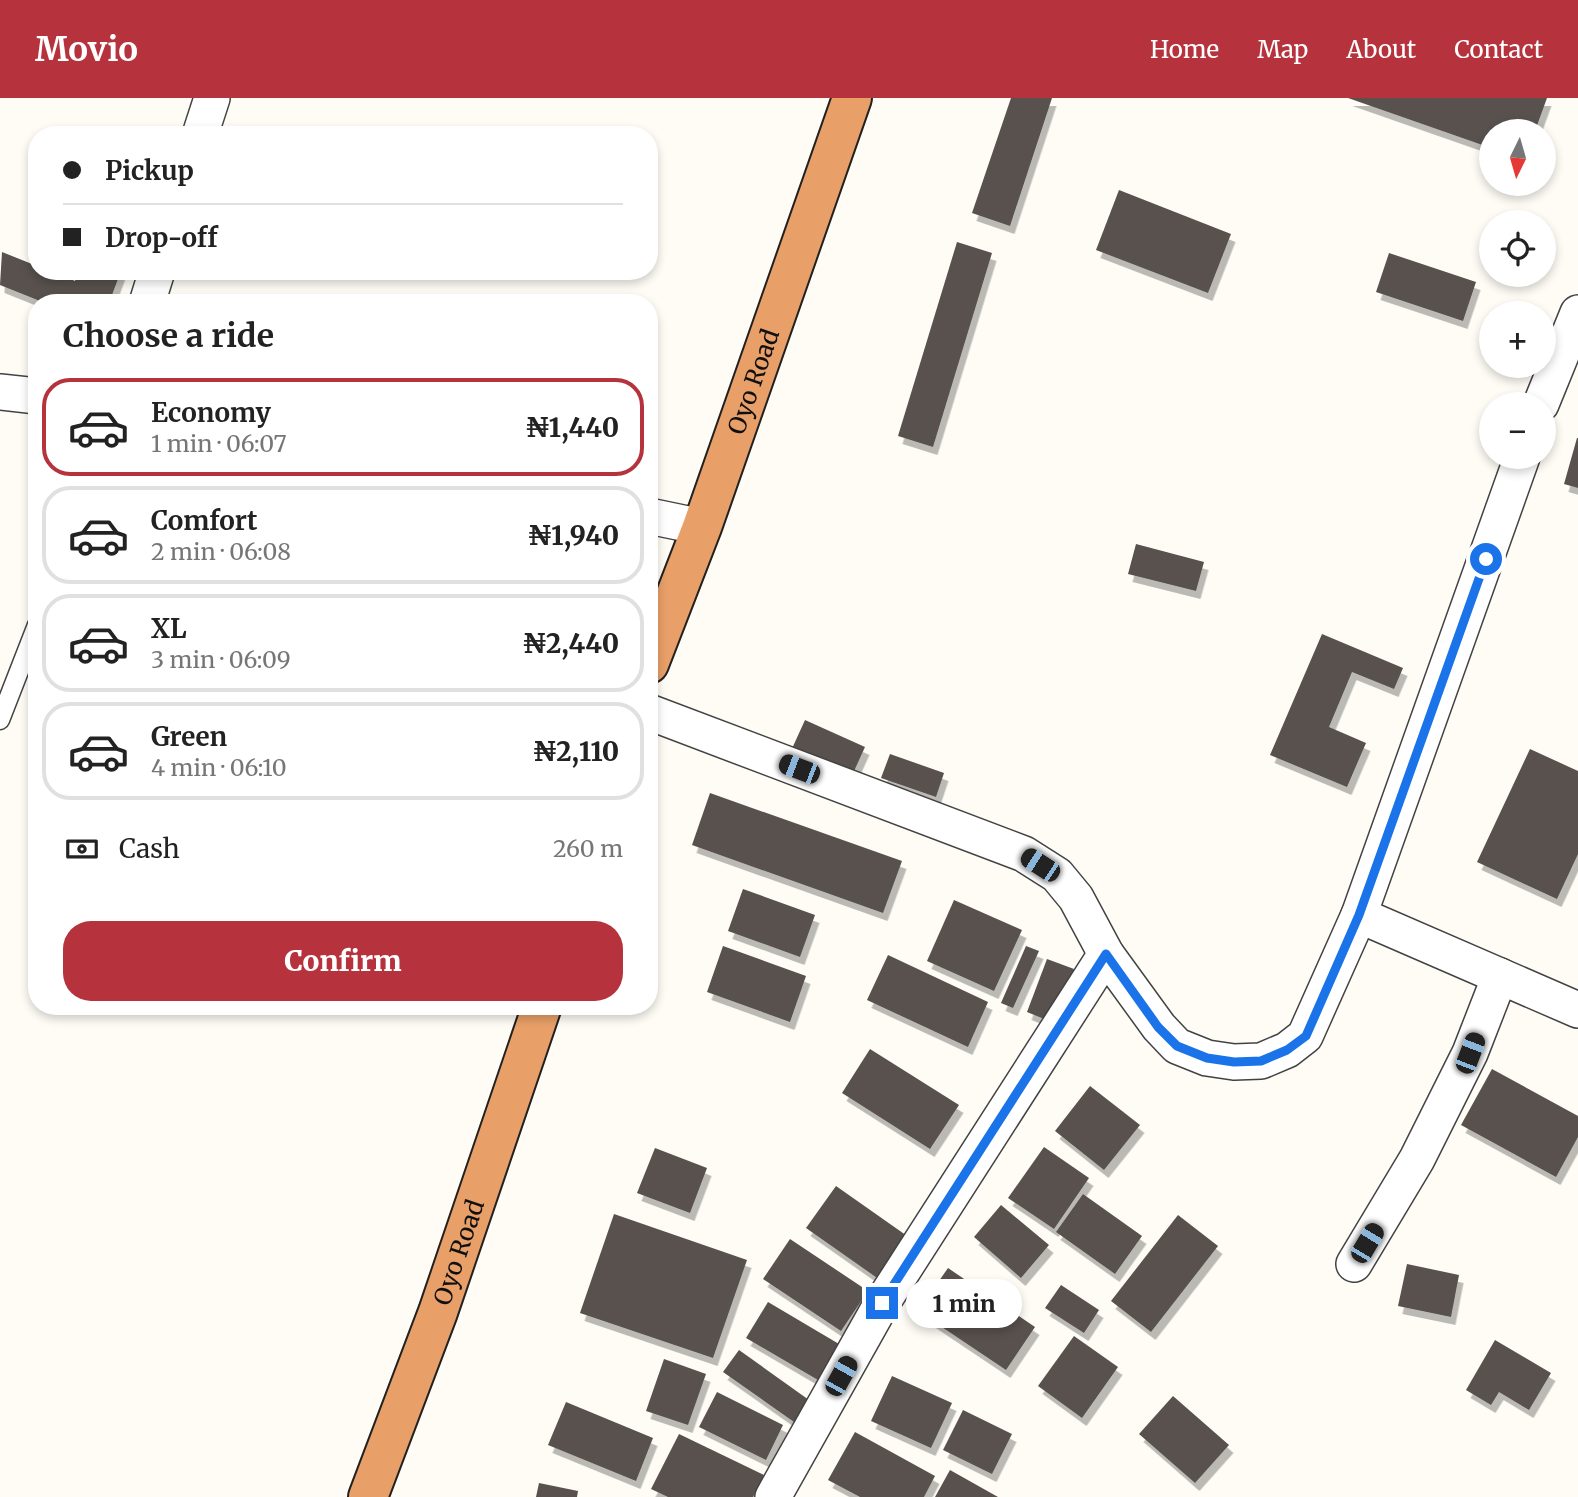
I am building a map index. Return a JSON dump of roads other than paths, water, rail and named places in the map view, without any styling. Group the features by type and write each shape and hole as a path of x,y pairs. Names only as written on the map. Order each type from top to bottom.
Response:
{"highway":[{"name":"Oyo Road","path":"658,641 702,527 852,98"},
{"name":"Oyo Road","path":"368,1497 438,1312 538,1015"}],"street":[{"path":"203,126 212,98"},
{"path":"1550,392 1566,370 1578,313"},
{"path":"0,392 28,395"},
{"path":"658,715 1024,854 1057,875 1076,898 1106,954 1158,1027 1177,1046 1207,1058 1234,1062 1261,1061 1287,1050 1306,1036 1359,915 1518,469"},
{"path":"658,518 702,527"},
{"path":"1359,915 1578,1010"},
{"path":"773,1497 882,1303 1106,954"},
{"path":"1354,1264 1417,1159 1470,1053 1500,976"}],"lane":[{"path":"0,720 28,648"}]}
